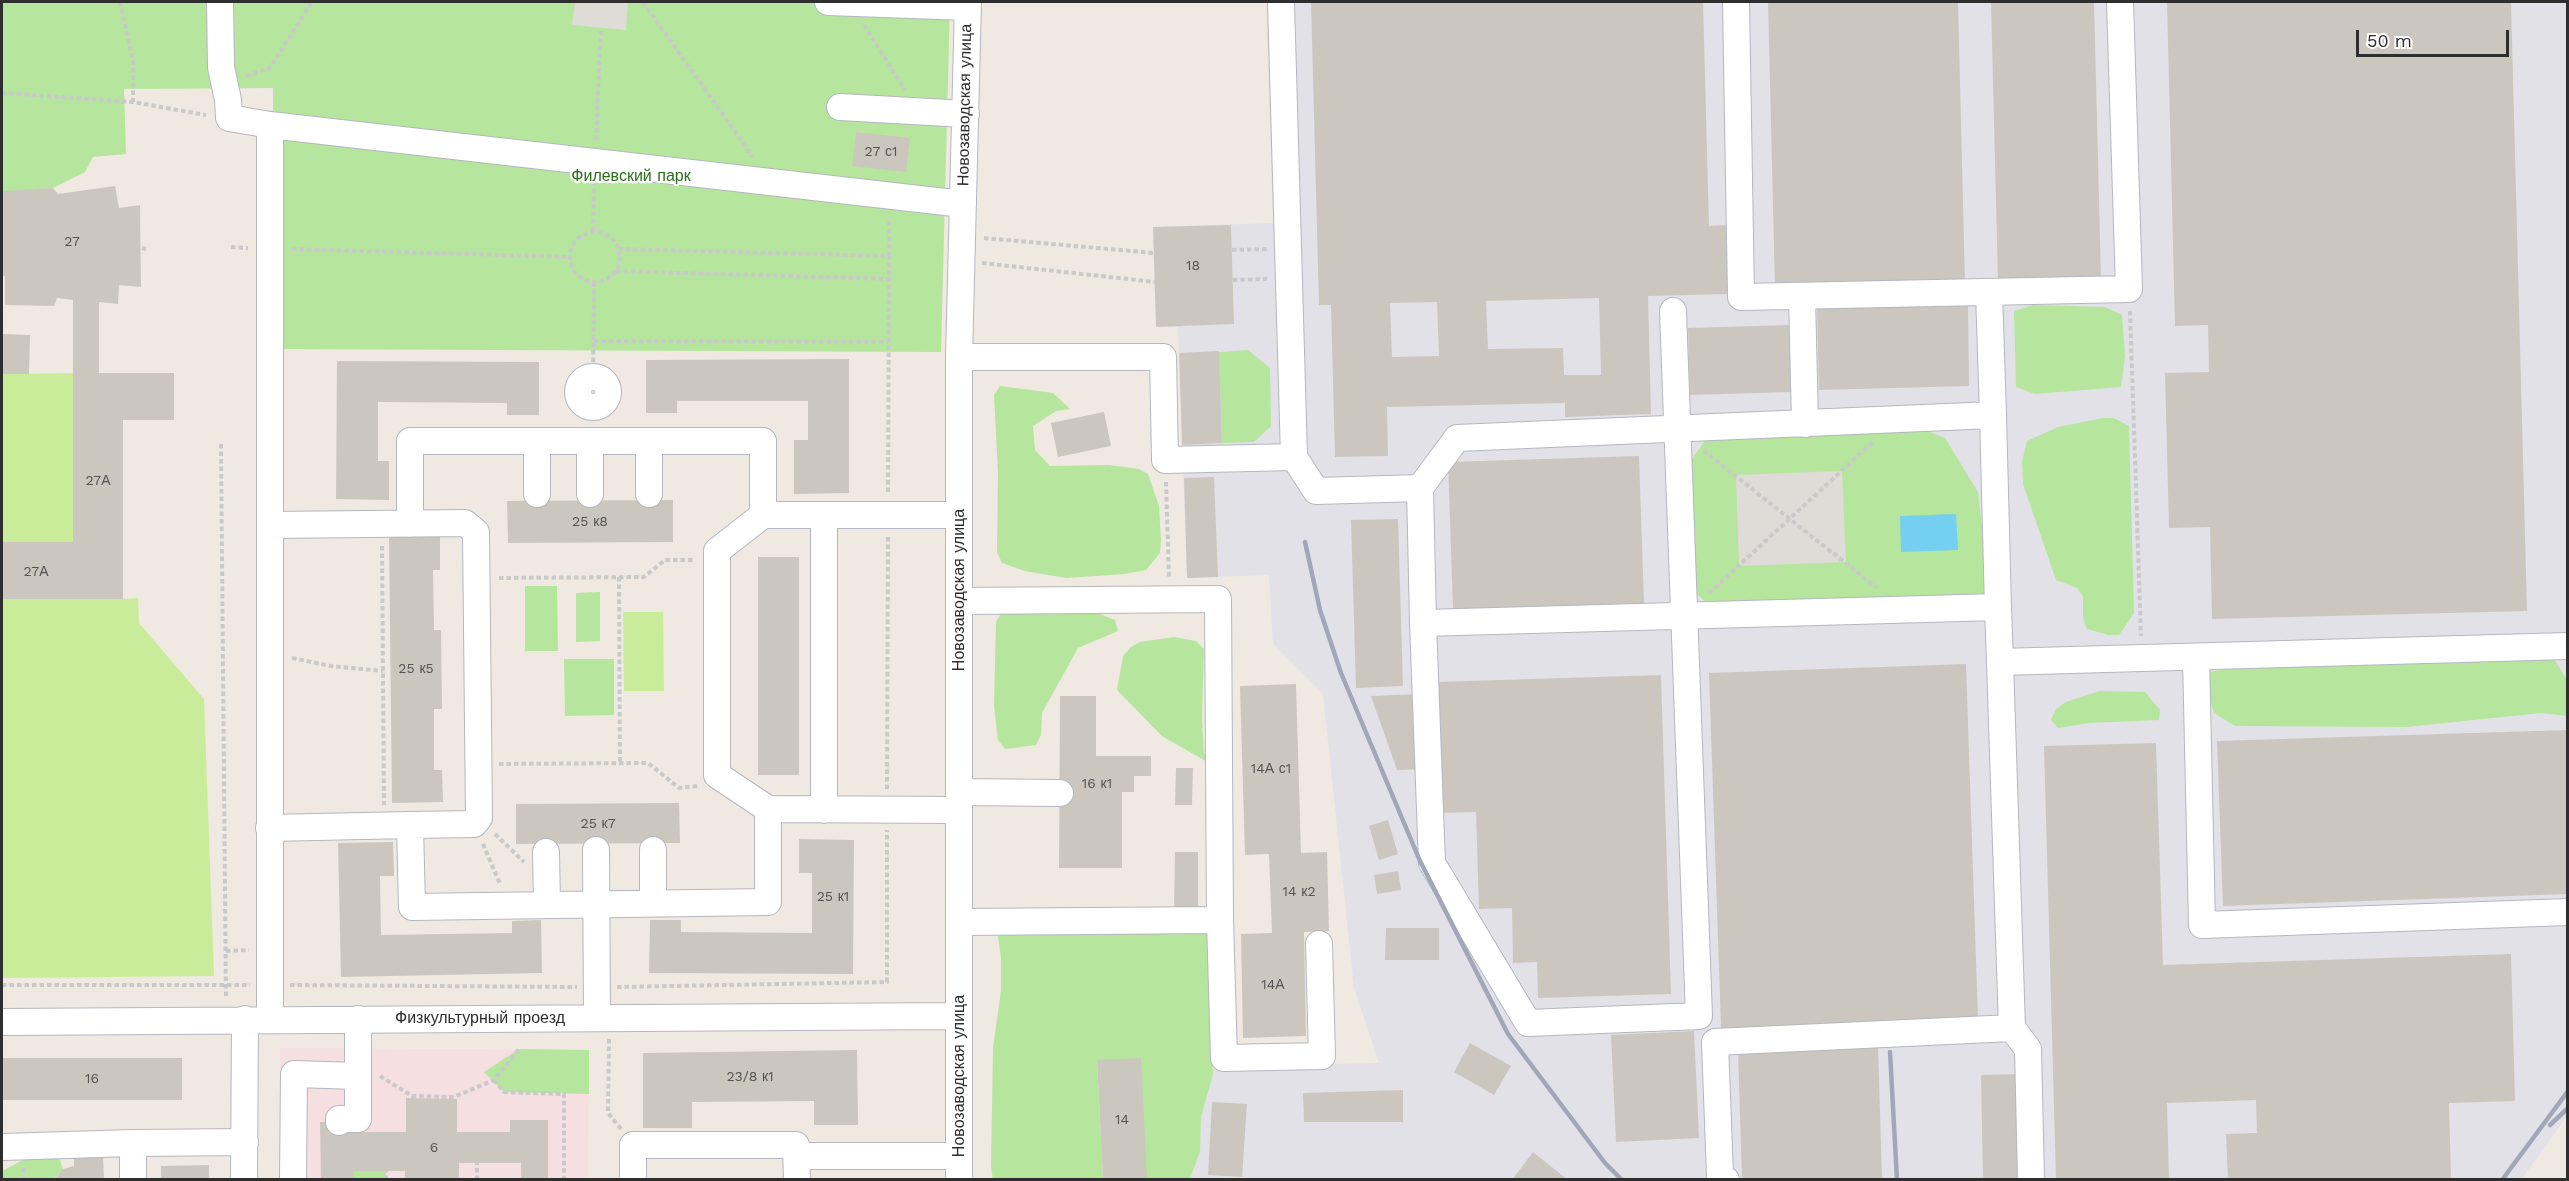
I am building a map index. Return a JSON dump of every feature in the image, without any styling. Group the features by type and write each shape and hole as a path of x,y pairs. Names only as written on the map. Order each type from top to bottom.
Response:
{"street":[{"path":"220,2 221,67 229,118 270,125 963,204"},
{"path":"839,2 968,4"},
{"path":"1281,2 1294,457 1316,491 1420,488"},
{"path":"1736,2 1741,297 2129,289 2120,2"},
{"name":"Новозаводская улица","path":"959,1168 959,357 968,4"},
{"path":"840,107 966,114"},
{"path":"244,1179 247,1019 270,985 270,125"},
{"path":"1989,292 2012,1028 2028,1049 2031,1179"},
{"path":"1802,296 1805,424"},
{"path":"1673,311 1699,1016 1715,1042 1720,1176 1726,1179"},
{"path":"959,357 1163,357 1165,460 1294,457"},
{"path":"590,494 593,407 586,406 578,395 581,382 593,377"},
{"path":"1699,1016 1528,1023 1432,863 1420,488 1457,438 1993,415"},
{"path":"410,524 410,441 763,441 763,515"},
{"path":"537,441 537,494"},
{"path":"649,441 649,494"},
{"path":"959,515 763,515 717,551 717,775 768,809 887,810 959,801 1060,793"},
{"path":"824,515 824,810"},
{"path":"269,828 385,826 477,821 479,764 476,532 465,523 270,525"},
{"path":"959,601 1218,599 1220,920 1224,1058 1322,1056 1319,944"},
{"path":"1424,623 1998,607"},
{"path":"2000,662 2568,646"},
{"path":"2196,657 2202,925 2568,912"},
{"path":"410,825 412,907 510,906 547,894 597,904 768,902 768,809"},
{"path":"596,850 597,987 603,1029"},
{"path":"653,850 653,903"},
{"path":"546,852 547,894"},
{"path":"959,922 1220,920"},
{"name":"Физкультурный проезд","path":"2,1022 358,1019 603,1029 958,1016"},
{"path":"339,1122 339,1119 358,1119 358,1019"},
{"path":"1715,1042 2012,1028"},
{"path":"293,1179 294,1074 358,1076"},
{"path":"2,1146 245,1142"},
{"path":"133,1143 133,1179"},
{"path":"633,1179 633,1145 796,1145 796,1168 959,1168"}],"path":[{"path":"120,2 133,60 133,102"},
{"path":"225,84 270,68 312,2"},
{"path":"643,2 753,156 756,164"},
{"path":"839,2 920,113"},
{"path":"593,231 601,28"},
{"path":"2,93 133,102 229,118"},
{"path":"2,985 597,987 887,982 890,195"},
{"path":"593,231 606,234 614,240 619,249 620,261 616,271 606,280 594,282 582,279 573,270 570,257 577,239 593,231"},
{"path":"961,247 1154,253"},
{"path":"961,247 1155,282"},
{"path":"1232,250 1288,248"},
{"path":"291,249 570,257"},
{"path":"619,249 889,256"},
{"path":"616,271 889,279"},
{"path":"1233,280 1289,278"},
{"path":"593,377 594,282"},
{"path":"2129,289 2141,658"},
{"path":"594,341 888,342"},
{"path":"1683,615 1898,420"},
{"path":"1677,430 1903,609"},
{"path":"221,444 226,985 247,1019"},
{"path":"1165,460 1170,599"},
{"path":"381,524 385,826"},
{"path":"477,578 644,577 665,560 717,560"},
{"path":"619,578 620,763"},
{"path":"270,654 331,666 383,671"},
{"path":"479,764 648,763 679,788 696,788 717,775"},
{"path":"477,821 547,894"},
{"path":"477,821 510,906"},
{"path":"603,1029 608,1113 633,1145"},
{"path":"358,1076 381,1076 412,1096 454,1097 494,1080 519,1049"},
{"path":"494,1080 504,1092 564,1094 564,1179"},
{"path":"477,1163 477,1179"},
{"path":"386,1172 386,1179"}],"shaded area":[{"path":"575,2 628,2 626,30 572,25"},
{"path":"1266,2 2567,2 2567,1116 2521,1180 1184,1179 1184,1067 1379,1063 1354,988 1323,694 1273,644 1269,575 1187,578 1178,327 1156,327 1153,227 1273,223"},
{"path":"1842,471 1846,562 1739,566 1736,475"},
{"path":"280,1048 589,1050 588,1179 280,1180"}],"green space":[{"name":"Филевский парк","path":"2,2 950,2 941,352 274,349 273,88 124,89 126,154 93,157 85,172 53,188 2,192"},
{"path":"2033,305 2105,307 2122,315 2125,356 2121,387 2035,394 2016,387 2014,311"},
{"path":"1248,350 1270,368 1271,426 1254,442 1222,443 1219,352"},
{"path":"73,373 73,542 123,599 138,598 139,623 204,699 214,976 2,978 2,374"},
{"path":"1000,386 1053,393 1070,409 1056,411 1033,426 1035,450 1050,466 1109,465 1139,469 1148,474 1159,506 1161,541 1160,553 1146,570 1066,578 1025,571 1002,563 997,552 998,473 994,395"},
{"path":"2114,418 2129,426 2134,613 2119,635 2108,635 2087,629 2083,618 2083,596 2077,588 2056,580 2023,484 2022,462 2027,441 2058,427"},
{"path":"1920,428 1945,438 1978,492 1990,598 1709,606 1692,588 1692,459 1706,439"},
{"path":"525,586 557,586 558,651 525,651"},
{"path":"600,592 600,641 576,642 576,593"},
{"path":"1077,605 1115,620 1118,631 1078,648 1042,713 1041,735 1036,745 1005,749 998,740 994,706 996,622 1001,613"},
{"path":"623,612 663,612 664,691 624,691"},
{"path":"1174,637 1196,641 1204,649 1202,719 1204,753 1209,763 1162,736 1117,690 1123,656 1131,647 1140,642"},
{"path":"2547,655 2556,662 2567,680 2567,716 2541,713 2406,727 2235,726 2214,713 2205,683 2208,672 2251,665 2410,664 2489,657"},
{"path":"564,659 614,659 614,715 565,716"},
{"path":"2099,691 2145,692 2160,710 2159,720 2089,723 2058,728 2051,720 2056,709 2066,702"},
{"path":"1042,926 1199,928 1217,941 1216,984 1209,1006 1213,1074 1201,1117 1200,1151 1190,1179 1147,1179 1097,1061 1103,1179 993,1180 991,1167 993,1048 1001,991 998,936"},
{"path":"519,1049 589,1050 589,1094 504,1092 484,1072"},
{"path":"59,1157 63,1169 54,1179 2,1179 2,1171 23,1160"},
{"path":"354,1171 386,1171 386,1179 354,1179"}],"water":[{"path":"1956,514 1958,550 1901,552 1900,516"}],"building":[{"path":"1311,2 1703,2 1709,226 1727,225 1729,294 1648,296 1651,414 1565,417 1565,403 1387,407 1388,456 1335,457 1331,305 1319,305","holes":["1599,298 1601,375 1564,375 1563,348 1488,349 1486,301","1437,302 1439,356 1392,357 1390,303"]},
{"path":"1768,2 1958,2 1965,283 1775,288"},
{"path":"1991,2 2094,2 2101,279 1998,282"},
{"path":"2167,2 2511,2 2527,611 2212,619 2210,527 2169,528 2165,373 2209,372 2208,325 2175,326"},
{"path":"856,132 910,138 906,172 852,166"},
{"path":"115,186 119,208 140,205 141,287 119,285 118,304 99,302 99,373 174,373 174,420 123,420 123,599 2,599 2,542 73,542 73,300 57,298 54,306 5,305 5,276 2,276 3,191 53,188 58,194"},
{"path":"1231,225 1234,324 1156,327 1153,227"},
{"path":"1968,305 1969,386 1819,390 1817,308"},
{"path":"1789,325 1791,392 1690,395 1688,328"},
{"path":"2,334 30,335 29,374 2,374"},
{"path":"1219,351 1222,443 1182,445 1179,353"},
{"path":"849,359 849,493 794,494 794,440 808,440 808,401 677,401 677,413 646,413 646,360"},
{"path":"337,361 539,362 539,415 507,415 507,403 378,402 378,461 389,461 389,500 336,499"},
{"path":"1104,412 1111,446 1058,457 1051,423"},
{"path":"1639,456 1644,603 1453,609 1448,462"},
{"path":"1214,477 1218,577 1187,578 1184,478"},
{"path":"673,500 673,542 508,543 507,501"},
{"path":"1398,519 1403,686 1356,688 1351,520"},
{"path":"389,536 440,536 440,570 433,570 434,630 441,630 442,709 434,709 434,770 442,770 443,802 392,803"},
{"path":"758,557 799,557 799,775 758,775"},
{"path":"1966,664 1978,1019 1721,1028 1709,673"},
{"path":"1661,675 1671,994 1538,998 1537,962 1513,963 1512,908 1479,909 1476,812 1440,813 1435,682"},
{"path":"1296,684 1301,853 1327,852 1329,931 1304,932 1306,1036 1243,1038 1241,934 1272,933 1269,854 1245,855 1240,686"},
{"path":"1419,694 1422,769 1397,770 1371,696"},
{"path":"1060,696 1096,696 1096,756 1151,756 1151,776 1134,776 1134,792 1122,792 1122,868 1059,868"},
{"path":"2568,730 2568,894 2223,906 2217,741"},
{"path":"2156,743 2163,965 2511,954 2515,1101 2449,1103 2451,1180 2228,1180 2226,1134 2257,1133 2256,1100 2167,1103 2169,1180 2056,1180 2044,746"},
{"path":"1176,768 1193,768 1192,805 1175,805"},
{"path":"679,803 680,843 516,844 516,804"},
{"path":"1388,820 1398,854 1379,860 1369,826"},
{"path":"799,839 854,840 853,974 649,973 650,920 681,920 681,932 812,933 812,873 799,873"},
{"path":"393,842 394,876 380,876 381,935 512,933 512,921 541,920 542,973 341,977 338,843"},
{"path":"1175,852 1198,852 1198,912 1174,912"},
{"path":"1398,871 1401,890 1377,894 1374,875"},
{"path":"1386,928 1439,928 1439,960 1385,960"},
{"path":"1694,1031 1699,1138 1616,1142 1611,1035"},
{"path":"1470,1043 1511,1066 1494,1095 1454,1072"},
{"path":"1878,1046 1882,1178 1742,1180 1738,1051"},
{"path":"857,1050 858,1125 814,1125 814,1101 692,1102 692,1128 643,1128 643,1053"},
{"path":"2,1058 182,1058 182,1100 2,1100"},
{"path":"1141,1058 1147,1180 1103,1180 1097,1060"},
{"path":"2020,1074 2023,1180 1983,1180 1981,1075"},
{"path":"1403,1090 1403,1122 1304,1122 1303,1093"},
{"path":"406,1098 457,1099 457,1132 510,1132 510,1120 548,1120 548,1180 521,1180 521,1163 459,1163 459,1178 405,1178 405,1171 354,1171 354,1180 321,1180 320,1122 357,1122 357,1132 406,1132"},
{"path":"1212,1102 1247,1104 1242,1177 1208,1175"},
{"path":"1533,1152 1568,1180 1512,1180"},
{"path":"74,1156 103,1156 104,1180 54,1180 63,1169 74,1166"},
{"path":"209,1165 209,1180 161,1180 161,1166"}],"railway":[{"path":"1305,542 1320,610 1341,673 1420,861 1508,1034 1605,1163 1622,1180"},
{"path":"1890,1052 1897,1180"},
{"path":"2502,1180 2568,1091"},
{"path":"2550,1125 2568,1108"}]}
